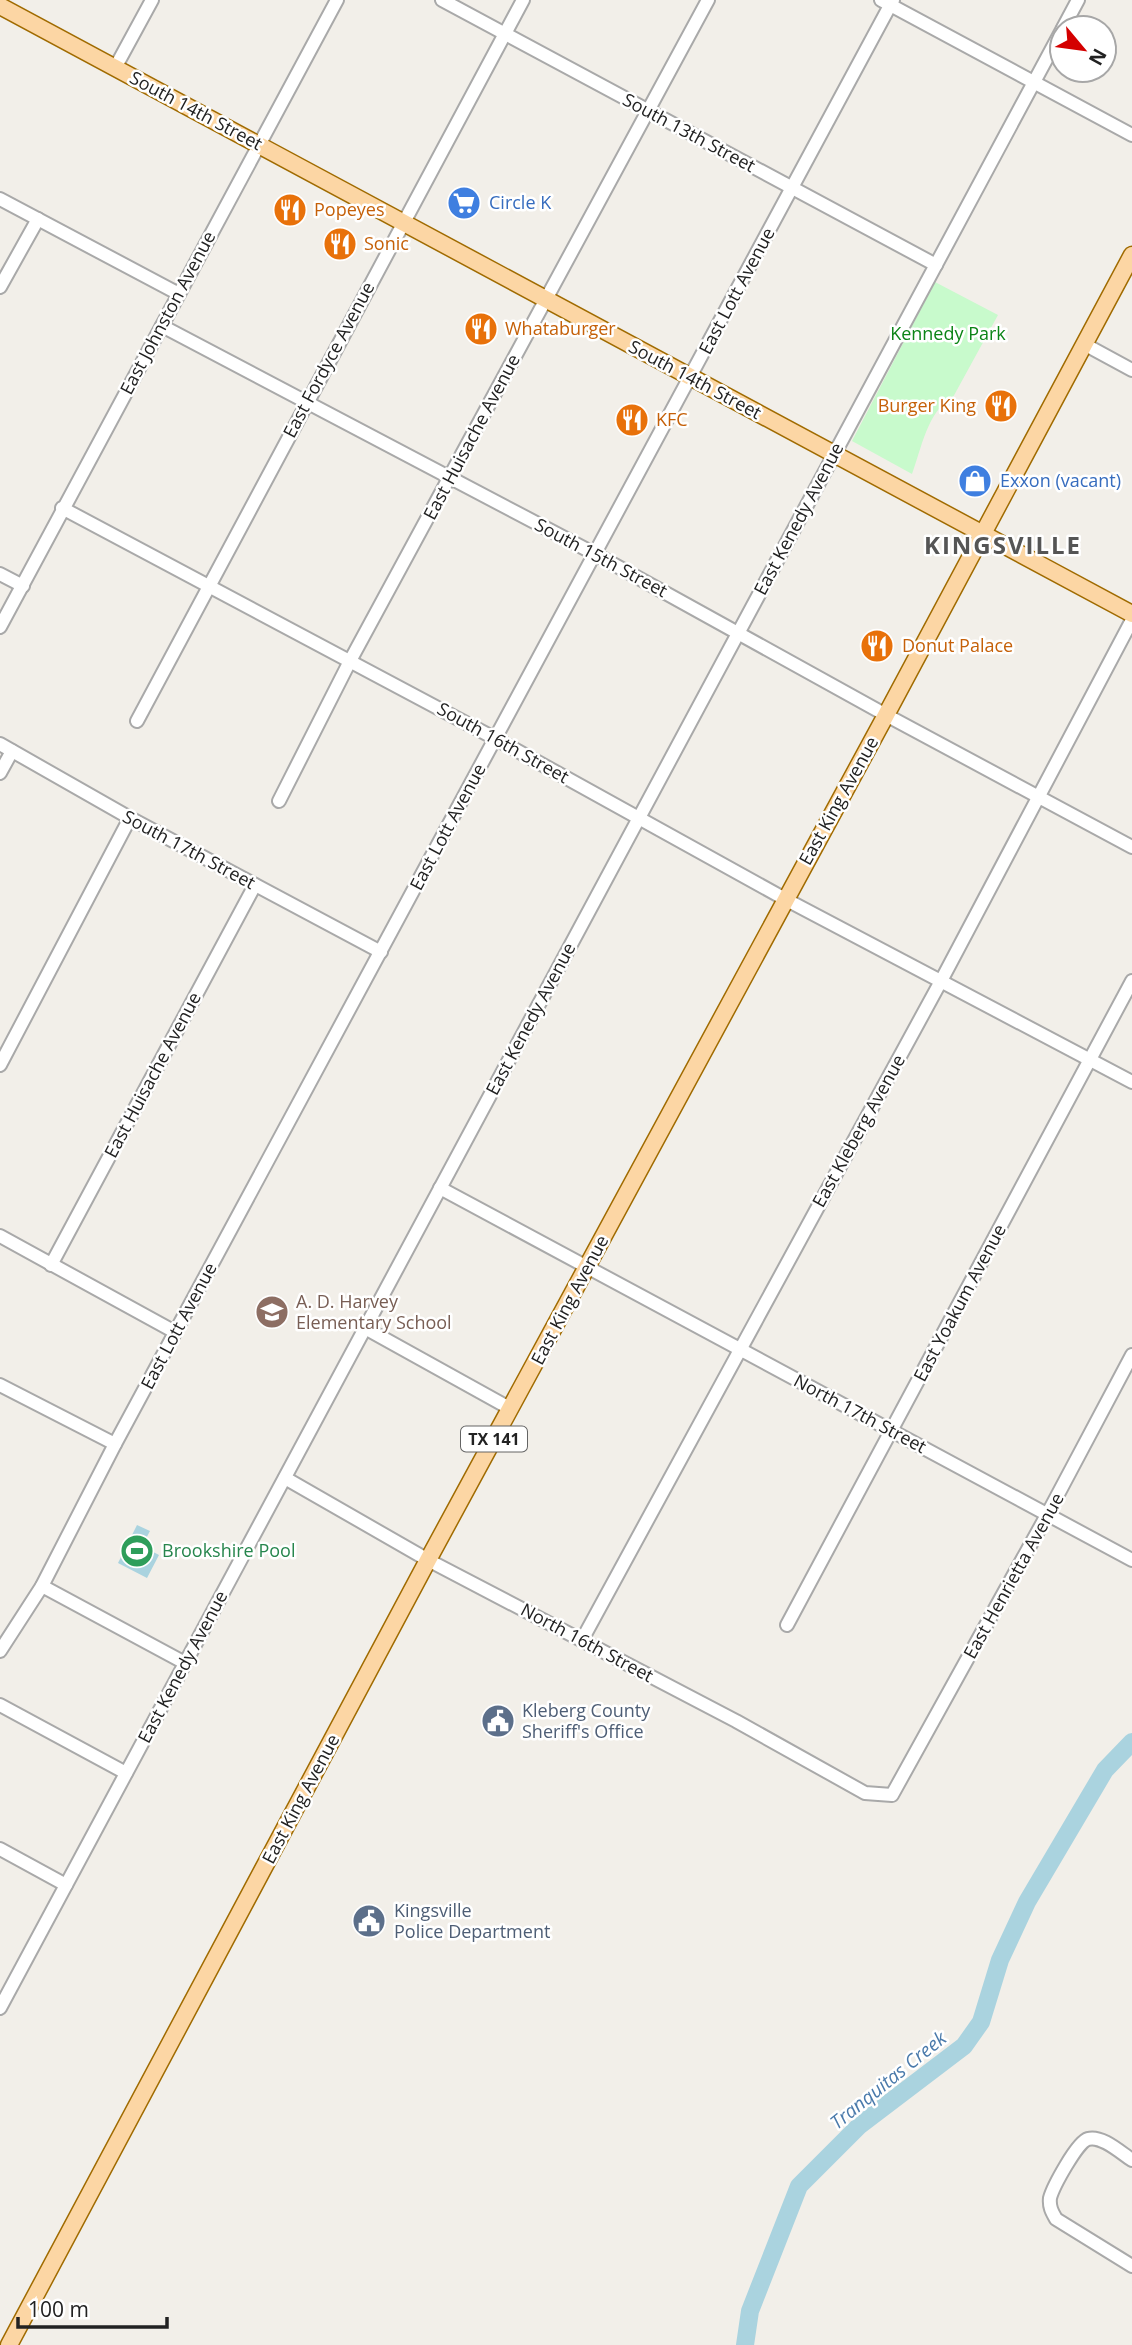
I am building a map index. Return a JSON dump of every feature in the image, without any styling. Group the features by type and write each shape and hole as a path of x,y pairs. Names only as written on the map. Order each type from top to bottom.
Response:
{"main road":[{"name":"South 14th Street","path":"0,6 1132,614"},
{"name":"East King Avenue","path":"9,2345 428,1560 1132,255"}],"street":[{"path":"115,68 152,0"},
{"name":"East Johnston Avenue","path":"0,627 337,0"},
{"name":"South 13th Street","path":"442,0 936,265"},
{"name":"East Fordyce Avenue","path":"137,721 523,0"},
{"name":"East Huisache Avenue","path":"279,801 350,661 708,0"},
{"path":"888,2 1132,135"},
{"name":"East Lott Avenue","path":"0,1651 42,1586 175,1332 793,188 888,2"},
{"name":"East Kenedy Avenue","path":"0,2008 4,1990 66,1885 1048,56"},
{"path":"0,199 179,293"},
{"path":"0,287 38,219"},
{"name":"South 15th Street","path":"162,326 595,554 1132,847"},
{"path":"1084,344 1132,370"},
{"name":"South 16th Street","path":"62,508 496,739 785,899 941,981"},
{"path":"0,573 23,586"},
{"name":"East Kleberg Avenue","path":"583,1640 941,981 1132,620"},
{"name":"South 17th Street","path":"0,744 130,818 381,952"},
{"path":"0,773 12,751"},
{"path":"0,1065 130,818"},
{"name":"East Huisache Avenue","path":"51,1265 255,885"},
{"path":"941,981 1132,1082"},
{"name":"East Yoakum Avenue","path":"787,1625 1132,981"},
{"path":"440,1188 587,1267"},
{"path":"0,1236 175,1332"},
{"name":"North 17th Street","path":"587,1267 1132,1560"},
{"path":"365,1328 511,1409"},
{"name":"East Henrietta Avenue","path":"892,1795 1048,1515 1132,1355"},
{"path":"1,1387 115,1444"},
{"name":"North 16th Street","path":"285,1478 428,1560 736,1721 865,1793 892,1795"},
{"path":"42,1586 185,1663"},
{"path":"0,1705 126,1773"},
{"path":"0,1849 66,1885"},
{"path":"1132,2160 1101,2140 1088,2139 1079,2145 1051,2197 1050,2207 1056,2219 1132,2266"}],"green space":[{"name":"Kennedy Park","path":"935,282 998,315 952,399 944,404 931,421 912,474 852,441"}],"water":[{"name":"Brookshire Pool","path":"137,1525 150,1531 142,1546 159,1555 147,1578 118,1563"}],"waterway":[{"name":"Tranquitas Creek","path":"745,2345 750,2311 799,2186 860,2125 964,2046 981,2022 1000,1960 1027,1902 1105,1770 1132,1742"}],"place":[{"name":"Circle K","path":"464,203"},
{"name":"Popeyes","path":"290,210"},
{"name":"Sonic","path":"340,244"},
{"name":"Whataburger","path":"481,329"},
{"name":"Burger King","path":"1001,406"},
{"name":"KFC","path":"632,420"},
{"name":"Exxon (vacant)","path":"975,481"},
{"name":"Donut Palace","path":"877,646"},
{"name":"A. D. Harvey Elementary School","path":"272,1312"},
{"name":"Brookshire Pool","path":"137,1551"},
{"name":"Kleberg County Sheriff's Office","path":"498,1721"},
{"name":"Kingsville Police Department","path":"369,1921"}],"district":[{"name":"KINGSVILLE","path":"1003,546"}]}
